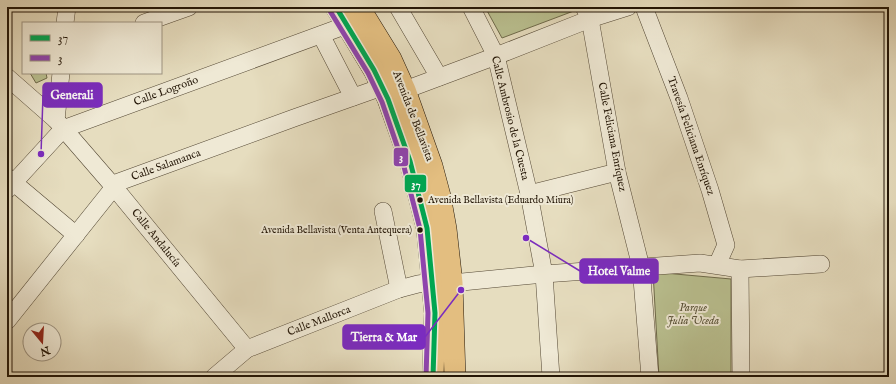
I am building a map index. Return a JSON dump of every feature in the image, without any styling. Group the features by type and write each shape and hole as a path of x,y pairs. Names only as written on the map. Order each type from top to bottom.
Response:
{"main road":[{"name":"Avenida de Bellavista","path":"336,7 374,70 390,106 410,161 442,283 455,377"},
{"name":"Avenida de Bellavista","path":"359,7 391,59 405,90 432,166 440,196 446,229 442,283 435,313 433,377"}],"street":[{"path":"65,22 67,7"},
{"path":"147,22 189,7"},
{"path":"398,7 439,77"},
{"name":"Calle Ambrosio de la Cuesta","path":"471,7 496,56 528,194 544,274 551,377"},
{"path":"405,90 496,56 587,13 628,7"},
{"name":"Travesía Feliciana Enríquez","path":"644,7 679,98 710,190 726,245 717,265"},
{"name":"Calle Feliciana Enríquez","path":"587,13 617,172 641,267 650,377"},
{"name":"Calle Logroño","path":"9,183 60,124 347,25"},
{"path":"321,35 353,98"},
{"path":"60,124 61,74"},
{"name":"Calle Andalucía","path":"7,77 60,124 114,187 247,349"},
{"name":"Calle Salamanca","path":"7,321 116,183 294,118 382,88"},
{"path":"528,194 617,172"},
{"path":"9,183 76,235"},
{"path":"384,211 399,289"},
{"name":"Calle Mallorca","path":"214,377 247,349 399,289 418,284 700,263 740,268 821,264"},
{"path":"740,268 741,377"}],"green space":[{"path":"485,7 578,7 579,9 502,38"},
{"path":"31,74 46,74 47,78 36,83"},
{"name":"Parque Julia Uceda","path":"653,272 731,279 731,377 659,377"}],"transit line":[{"name":"37","path":"336,7 374,70 388,99 410,161 427,228 435,313 433,377"},
{"name":"3","path":"330,11 368,73 382,102 403,163 420,229 428,313 426,377"}],"place":[{"name":"Generali","path":"41,154"},
{"name":"Avenida Bellavista (Eduardo Miura)","path":"420,200"},
{"name":"Avenida Bellavista (Venta Antequera)","path":"420,230"},
{"name":"Hotel Valme","path":"526,238"},
{"name":"Tierra & Mar","path":"461,290"}]}
